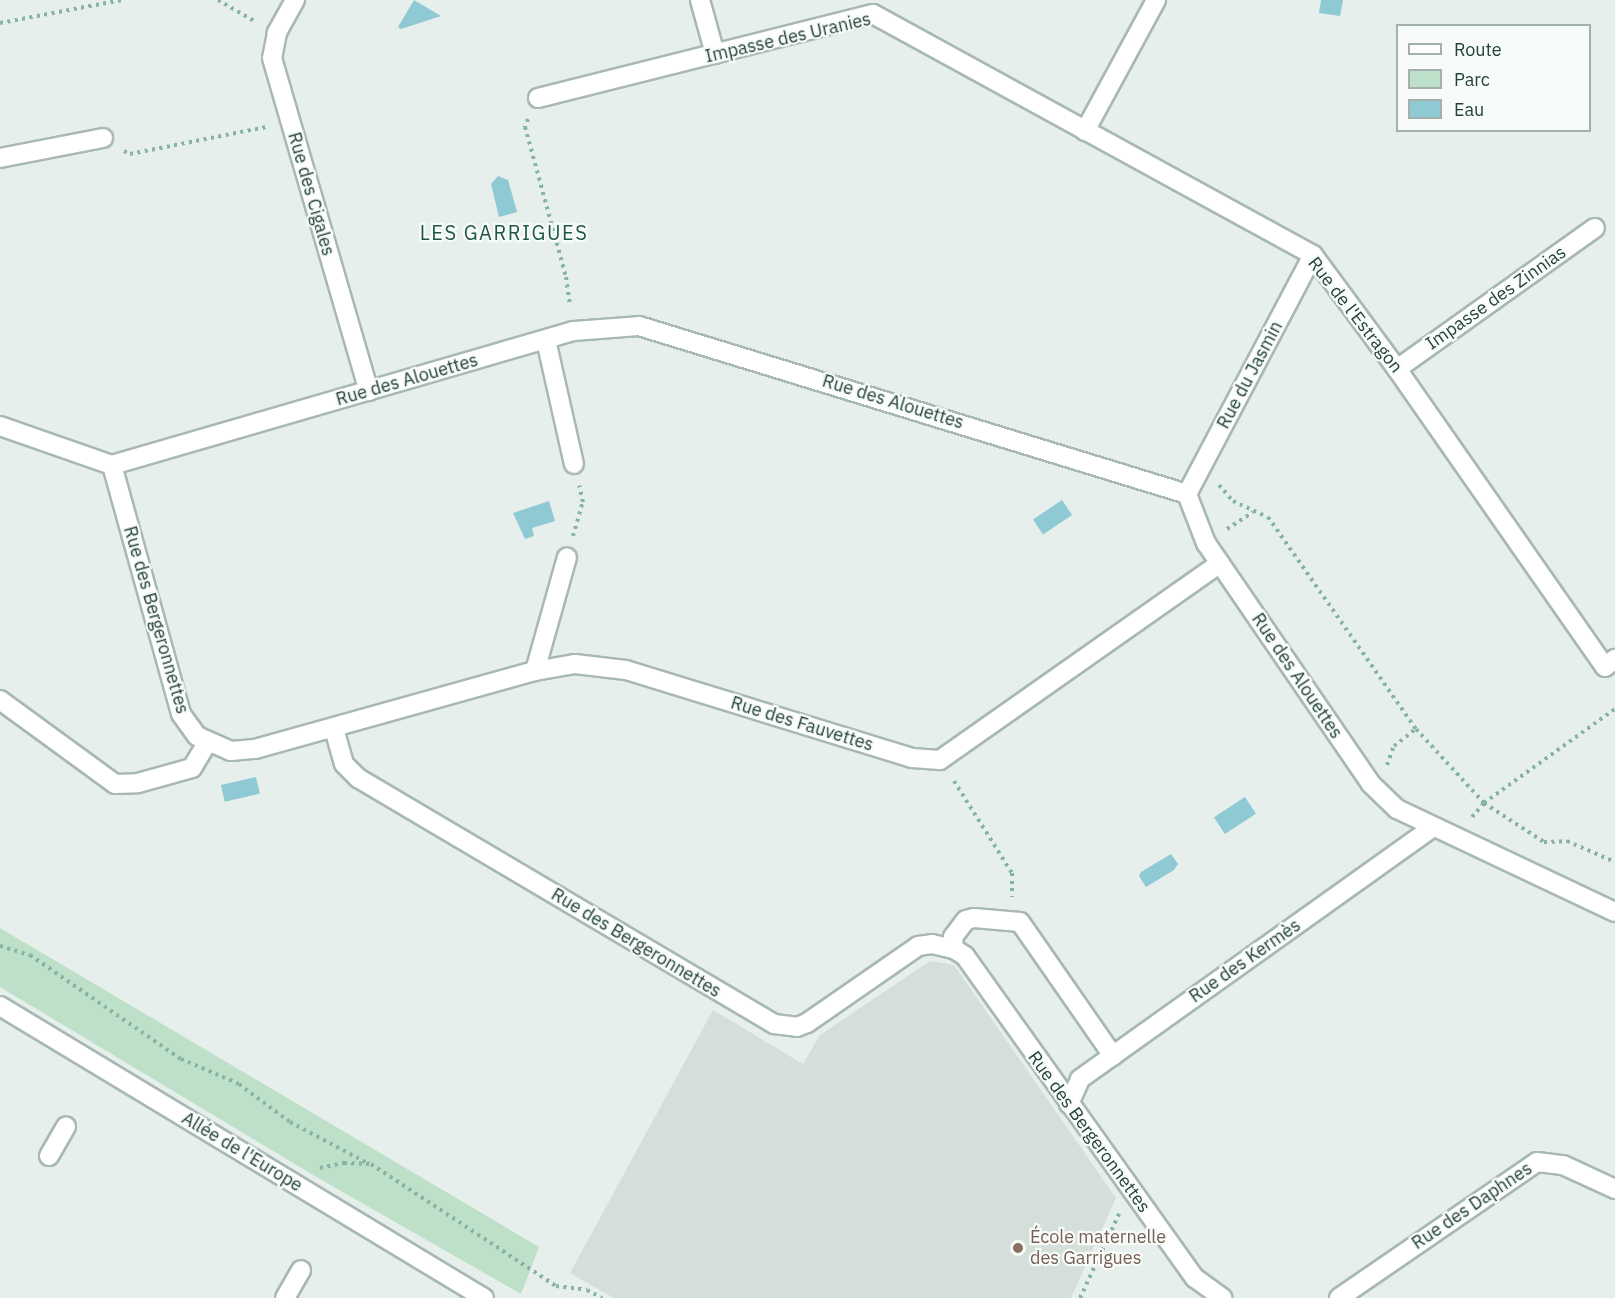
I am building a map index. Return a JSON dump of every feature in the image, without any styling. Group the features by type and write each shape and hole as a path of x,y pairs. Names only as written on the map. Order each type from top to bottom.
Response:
{"street":[{"name":"Rue des Cigales","path":"294,0 277,33 272,58 369,391"},
{"path":"700,0 715,54"},
{"path":"1085,131 1156,0"},
{"name":"Impasse des Uranies","path":"538,98 873,14 1085,131"},
{"name":"Rue de l'Estragon","path":"1085,131 1313,255 1397,369 1605,667 1615,659"},
{"path":"0,158 103,138"},
{"name":"Impasse des Zinnias","path":"1397,369 1595,228"},
{"name":"Rue du Jasmin","path":"1187,494 1313,255"},
{"name":"Rue des Alouettes","path":"111,465 573,331 639,326 1187,494 1206,543 1379,792 1397,808 1433,827 1615,912"},
{"path":"546,340 574,464"},
{"path":"0,426 111,465"},
{"name":"Rue des Bergeronnettes","path":"111,465 181,714 187,726 207,743"},
{"path":"535,671 567,557"},
{"path":"940,760 1220,563"},
{"name":"Rue des Fauvettes","path":"334,729 535,671 575,664 626,670 912,758 940,760"},
{"path":"0,700 115,784 138,783 192,768 207,743 243,751 334,729"},
{"name":"Rue des Bergeronnettes","path":"334,729 344,764 358,778 774,1024 797,1027 807,1023 918,946 932,944 954,949 965,956 1194,1278 1223,1298"},
{"name":"Rue des Kermès","path":"1069,1104 1080,1080 1433,827"},
{"path":"954,949 953,937 966,920 1012,920 1026,927 1113,1056"},
{"name":"Allée de l'Europe","path":"0,1006 484,1298"},
{"path":"49,1156 66,1126"},
{"name":"Rue des Daphnes","path":"1339,1298 1537,1162 1563,1165 1615,1189"},
{"path":"285,1298 301,1270"}],"path":[{"path":"0,23 122,0"},
{"path":"218,0 277,33"},
{"path":"538,98 525,127 566,277 573,331"},
{"path":"103,138 130,154 291,122"},
{"path":"567,557 583,502 574,464"},
{"path":"1202,467 1233,501 1268,517 1416,729 1484,803 1544,842 1567,841 1615,862"},
{"path":"1206,543 1253,512"},
{"path":"1484,803 1615,709"},
{"path":"1379,792 1394,746 1416,729"},
{"path":"940,760 1012,873 1012,920"},
{"path":"0,946 30,955 181,1059 239,1084 290,1122 371,1164 556,1286 587,1290 602,1298"},
{"path":"308,1162 318,1168 345,1163 371,1164"},
{"path":"1080,1298 1131,1189"}],"shaded area":[{"path":"930,961 954,965 1116,1198 1071,1298 614,1298 570,1273 713,1010 803,1064 820,1035"}],"green space":[{"path":"0,928 539,1247 521,1294 313,1175 0,987"}],"water":[{"path":"414,0 441,16 401,29 398,27"},
{"path":"1321,0 1343,0 1340,16 1319,13"},
{"path":"498,176 508,180 517,212 499,217 491,184"},
{"path":"1062,500 1072,515 1043,534 1033,520"},
{"path":"549,501 555,521 532,528 534,536 525,539 513,513"},
{"path":"256,777 260,794 225,802 221,785"},
{"path":"1245,797 1256,814 1225,834 1214,817"},
{"path":"1171,854 1178,864 1174,870 1146,887 1139,876 1141,872"}],"place":[{"name":"École maternelle des Garrigues","path":"1018,1248"}],"district":[{"name":"LES GARRIGUES","path":"504,232"}]}
